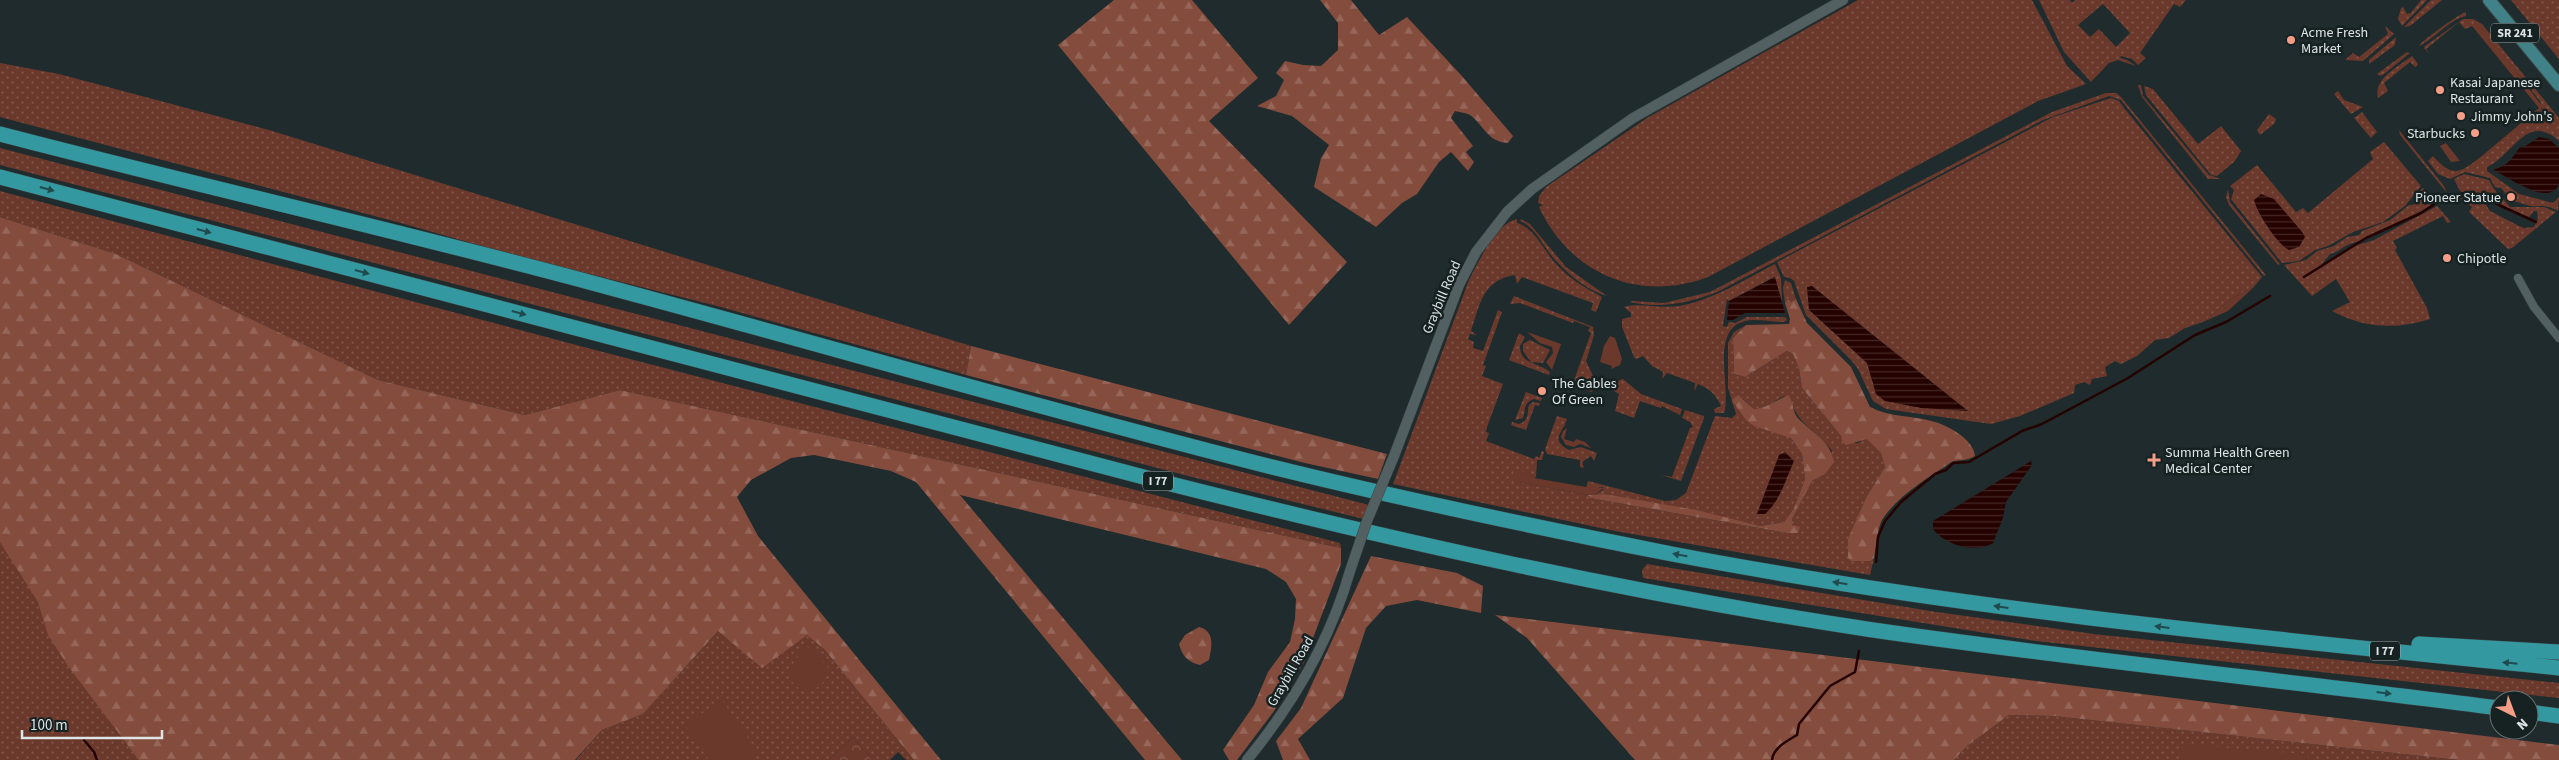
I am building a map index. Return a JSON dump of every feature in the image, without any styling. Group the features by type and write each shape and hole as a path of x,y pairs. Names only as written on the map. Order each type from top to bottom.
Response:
{"highway":[{"name":"I 77","path":"0,134 421,238 1003,396 1262,464 1396,496 1658,551 1832,582 2038,612 2211,633 2559,668"},
{"name":"I 77","path":"0,177 1155,480 1289,514 1535,569 1872,630 2098,661 2336,687 2489,707"},
{"path":"2211,633 2559,652"},
{"path":"2539,713 2559,716"}],"main road":[{"name":"SR 241","path":"2489,0 2559,86"}],"street":[{"name":"Graybill Road","path":"1247,760 1270,732 1305,677 1324,640 1367,521 1394,456 1459,285 1476,252 1507,212 1532,189 1633,118 1844,0"},
{"path":"2518,278 2534,307 2559,338"}],"green space":[{"path":"1114,0 1192,0 1258,78 1209,121 1347,262 1289,325 1058,45"},
{"path":"1320,0 1351,0 1379,35 1407,17 1461,75 1513,136 1508,143 1501,142 1490,136 1470,115 1455,111 1451,118 1473,146 1466,152 1474,162 1468,171 1451,152 1439,162 1417,194 1402,203 1376,227 1314,187 1321,158 1329,145 1292,116 1257,106 1276,96 1284,80 1276,73 1285,61 1321,66 1338,50 1338,23"},
{"path":"1858,0 2032,0 2067,66 2086,84 2038,101 1708,277 1682,284 1657,286 1632,284 1609,277 1588,265 1569,250 1552,230 1539,207 1543,205 1538,203 1539,196 1546,187 1647,118"},
{"path":"2039,0 2070,0 2072,3 2075,0 2186,0 2180,7 2174,4 2140,53 2146,58 2138,65 2132,59 2121,56 2120,58 2136,66 2118,60 2109,63 2091,82 2064,52","holes":["2103,4 2130,33 2116,47 2099,29 2090,37 2078,25"]},
{"path":"2421,0 2427,0 2402,26 2398,19 2401,8 2403,7 2407,14 2411,13"},
{"path":"2431,0 2442,0 2410,26 2404,27"},
{"path":"2511,0 2559,0 2559,59"},
{"path":"2466,12 2466,16 2453,21 2419,46 2440,28"},
{"path":"2463,19 2473,19 2482,24 2559,118 2559,141 2548,133 2538,131 2529,133 2521,138 2497,161 2487,167 2487,171 2519,194 2553,203 2559,197 2558,211 2544,206 2531,206 2516,202 2508,203 2505,199 2506,194 2501,188 2495,187 2490,178 2465,172 2450,179 2438,174 2428,161 2433,156 2440,164 2452,171 2463,169 2484,156 2542,109 2540,101 2481,28 2472,26 2465,29 2459,22 2426,49 2430,55 2424,48"},
{"path":"2476,25 2497,46 2542,106 2540,112 2484,156 2539,108 2472,26"},
{"path":"2385,26 2394,34 2363,61 2345,60 2353,53 2359,57 2388,34"},
{"path":"2396,37 2395,45 2369,64 2369,60"},
{"path":"2407,52 2410,53 2384,74 2380,76 2377,74"},
{"path":"2412,56 2418,64 2417,66 2415,67 2410,62 2384,83 2388,91 2378,98 2377,91 2383,79"},
{"path":"0,63 59,74 269,130 971,346 966,375 717,306 506,253 401,223 0,117"},
{"path":"2138,85 2141,85 2143,96 2209,175 2221,179 2208,179 2142,97"},
{"path":"2144,86 2153,89 2198,144 2221,126 2241,151 2234,162 2217,176 2211,175 2146,95"},
{"path":"2338,91 2344,100 2363,107 2351,114 2334,94"},
{"path":"2106,93 2116,93 2121,97 2266,275 2264,276 2121,100 2109,96 2043,120 1717,292 1674,304 1652,305 1630,302 1664,303 1710,292 2052,112"},
{"path":"2111,98 2119,101 2262,277 2253,288 2234,297 2203,322 2185,328 2169,338 2155,340 2137,356 2121,364 2115,361 2105,367 2107,376 2092,379 2090,385 2084,382 2075,385 2074,393 2020,416 1991,424 1886,409 1873,401 1858,369 1851,360 1806,315 1794,281 1784,277 1777,262 2053,117"},
{"path":"2362,112 2377,132 2371,138 2354,118"},
{"path":"2269,114 2276,119 2275,123 2260,135 2257,130"},
{"path":"2399,130 2444,186 2447,193 2400,135"},
{"path":"2384,142 2421,186 2405,206 2383,222 2353,232 2328,246 2315,250 2299,261 2282,263 2231,199 2234,190 2230,186 2257,165 2296,212 2303,208 2308,213 2373,159 2370,152"},
{"path":"2446,143 2460,161 2451,162 2440,146"},
{"path":"0,148 1369,505 1364,519 1196,478 0,165"},
{"path":"2464,174 2489,180 2494,189 2510,207 2544,207 2556,212 2512,248 2508,249 2469,212 2472,207 2458,197 2468,195 2484,202 2490,211 2524,228 2534,227 2538,219 2537,211 2534,211 2529,217 2460,191 2454,179"},
{"path":"2423,188 2427,193 2421,196 2425,205 2432,202 2431,205 2412,217 2330,254 2317,270 2354,246 2374,240 2437,206 2451,222 2447,223 2443,216 2393,241 2397,248 2395,250 2427,308 2430,319 2405,325 2380,326 2344,317 2332,311 2350,302 2336,279 2312,296 2284,265 2306,260 2317,251 2334,246 2347,237 2359,235 2362,231 2390,220 2409,205 2413,205 2420,193 2418,192"},
{"path":"2228,189 2230,202 2280,264 2278,265 2229,205 2226,197"},
{"path":"0,191 580,346 1340,543 1341,548 620,390 525,415 378,380 116,254 0,217"},
{"path":"0,217 116,254 378,380 525,415 620,390 1341,548 1341,564 1304,662 1274,711 1237,760 1229,760 1223,750 1254,705 1268,672 1290,642 1295,619 1296,599 1286,582 1266,569 960,495 1182,760 1145,760 916,482 891,471 814,455 791,458 751,480 737,497 758,536 941,760 914,760 824,649 807,635 762,668 718,631 643,714 602,730 575,760 139,760 68,666 48,635 38,602 0,542"},
{"path":"1517,219 1517,223 1534,235 1567,275 1602,297 1596,312 1591,310 1593,303 1522,277 1517,284 1515,275 1495,282 1480,303 1471,331 1477,335 1470,334 1468,339 1474,342 1473,348 1483,351 1498,310 1502,312 1483,365 1486,366 1482,376 1503,384 1487,427 1486,432 1489,433 1486,441 1534,459 1536,456 1539,458 1542,451 1544,452 1542,460 1537,460 1536,477 1534,478 1528,473 1514,471 1519,482 1588,495 1590,498 1787,533 1798,533 1792,525 1792,519 1812,481 1825,474 1832,451 1797,415 1791,399 1784,396 1764,407 1754,409 1743,399 1732,400 1778,432 1791,438 1802,454 1805,479 1794,508 1784,522 1760,526 1604,494 1594,495 1603,490 1603,487 1586,488 1588,481 1665,501 1676,500 1686,493 1715,416 1732,418 1736,414 1728,388 1728,343 1734,332 1746,325 1733,338 1734,374 1745,377 1787,351 1793,354 1799,369 1802,388 1841,436 1842,442 1858,443 1867,438 1881,453 1885,467 1867,496 1859,518 1871,561 1874,558 1870,575 1615,531 1393,484 1469,280 1495,236 1509,222"},
{"path":"1521,219 1530,224 1566,267 1607,296 1584,285 1569,274 1551,255 1534,231 1520,221"},
{"path":"1775,264 1781,278 1782,302 1774,277 1729,301 1727,299 1723,326 1727,327 1729,322 1735,323 1747,317 1785,317 1787,320 1784,322 1750,320 1734,327 1728,336 1725,347 1726,402 1724,413 1715,413 1714,409 1721,406 1715,396 1706,388 1698,384 1694,391 1695,383 1667,373 1662,379 1663,372 1652,366 1643,356 1636,359 1634,357 1622,327 1622,319 1631,317 1631,313 1624,307 1635,305 1673,307 1692,303 1728,289"},
{"path":"1785,280 1791,283 1796,299 1791,302 1787,300 1785,303 1783,288"},
{"path":"2253,288 2228,311 2203,322 2234,297"},
{"path":"1514,296 1593,327 1594,335 1586,361 1593,376 1587,386 1580,381 1573,383 1591,333 1588,331 1590,327 1574,321 1573,323 1520,303 1510,304"},
{"path":"1788,299 1791,302 1796,299 1807,323 1851,367 1870,407 1894,415 1941,424 1960,434 1974,450 1975,456 1950,463 1913,488 1895,504 1880,524 1874,558 1871,561 1851,561 1848,558 1848,539 1867,496 1885,467 1881,453 1867,439 1846,445 1842,442 1841,436 1802,388 1799,369 1793,354 1787,351 1745,377 1734,374 1733,338 1746,325 1789,324 1790,319 1785,303"},
{"path":"1527,332 1561,344 1552,370 1546,362 1553,353 1552,347 1540,343"},
{"path":"1519,333 1525,337 1520,346 1523,357 1546,369 1550,372 1549,375 1509,360"},
{"path":"1610,336 1615,338 1622,359 1620,365 1611,369 1612,366 1600,362 1604,346"},
{"path":"1530,340 1550,350 1543,363 1531,362 1523,351 1523,344"},
{"path":"971,346 1387,454 1378,479 1305,463 966,375"},
{"path":"1593,376 1596,385 1592,392 1571,386 1573,383 1581,381 1587,386"},
{"path":"1623,379 1641,394 1682,409 1680,415 1662,406 1661,408 1640,401 1634,418 1615,411 1619,394 1604,385"},
{"path":"1526,392 1542,398 1541,401 1534,399 1530,401 1526,405 1523,418 1515,420"},
{"path":"1738,395 1754,409 1764,407 1788,395 1797,417 1824,442 1832,454 1834,462 1825,474 1812,481 1792,519 1792,525 1800,527 1798,533 1787,533 1590,498 1588,495 1604,494 1696,510 1760,526 1784,522 1794,508 1805,479 1802,454 1791,438 1754,426 1746,420 1732,400"},
{"path":"1533,402 1540,403 1539,406 1535,405 1526,430 1511,425 1512,422 1519,424 1525,420 1529,405"},
{"path":"1685,410 1704,416 1704,418 1681,481 1661,475 1672,477 1690,428 1693,427 1690,422 1682,418"},
{"path":"1557,416 1567,419 1559,436 1563,446 1569,450 1581,447 1597,453 1594,461 1591,456 1582,462 1584,468 1580,467 1580,460 1547,454 1545,449"},
{"path":"1567,428 1564,439 1574,442 1576,439 1585,442 1591,448 1580,444 1574,447 1566,445 1561,437 1563,431"},
{"path":"0,460 225,760 0,760"},
{"path":"1515,470 1528,473 1534,478 1586,487 1604,488 1594,495 1588,495 1519,482 1513,472"},
{"path":"1371,556 1457,573 1483,586 1481,613 1417,600 1386,606 1366,628 1343,698 1298,739 1310,760 1283,760 1276,741 1301,708"},
{"path":"1647,564 1930,611 2094,634 2559,683 2559,698 2539,696 2539,690 2489,690 2036,641 1643,578 1642,570"},
{"path":"1495,615 2489,736 2489,740 2518,740 2559,745 2559,760 2458,760 2054,716 2009,715 1967,746 1954,760 1635,760 1527,638"},
{"path":"1199,627 1208,632 1211,640 1209,660 1200,665 1186,658 1179,644 1185,635"},
{"path":"718,631 807,634 824,649 914,760 906,760 898,752 890,760 872,760 853,737 829,760 576,760 602,730 643,714"},
{"path":"807,647 812,649 829,669 826,678 821,684 809,690 803,690 792,681 788,672 802,650"},
{"path":"722,700 758,753 748,760 709,760 685,725"},
{"path":"2009,715 2054,716 2458,760 1954,760 1967,746"},
{"path":"853,737 872,760 829,760"},
{"path":"2180,744 2303,754 2313,760 2182,760"}],"shaded area":[{"path":"2539,137 2549,139 2559,148 2559,184 2554,191 2546,193 2537,192 2493,170 2507,163 2521,146 2524,147"},
{"path":"2261,194 2274,199 2303,233 2305,237 2299,247 2289,250 2284,247 2268,228 2254,200"},
{"path":"1775,277 1785,313 1745,313 1733,320 1727,320 1729,301"},
{"path":"1812,286 1968,411 1921,408 1885,401 1876,394 1867,363 1809,310 1807,287"},
{"path":"1785,452 1794,461 1782,489 1775,503 1765,514 1757,514 1779,455"},
{"path":"2031,461 2032,465 2006,502 2003,518 1993,543 1977,548 1960,546 1938,535 1933,529 1933,521"}],"waterway":[{"path":"2456,195 2471,192 2536,222"},
{"path":"2304,277 2366,238 2421,213 2436,203"},
{"path":"1876,562 1878,537 1885,521 1901,502 1935,474 1946,470 1953,463 1969,462 2022,431 2042,424 2128,378 2195,335 2226,322 2270,296"},
{"path":"1772,760 1778,748 1797,735 1799,724 1830,686 1855,672 1859,651"},
{"path":"84,740 94,752 97,760"}],"place":[{"name":"Acme Fresh Market","path":"2291,40"},
{"name":"Kasai Japanese Restaurant","path":"2440,90"},
{"name":"Jimmy John's","path":"2461,116"},
{"name":"Starbucks","path":"2475,133"},
{"name":"Pioneer Statue","path":"2511,197"},
{"name":"Chipotle","path":"2447,258"},
{"name":"The Gables Of Green","path":"1542,391"},
{"name":"Summa Health Green Medical Center","path":"2154,460"}]}
